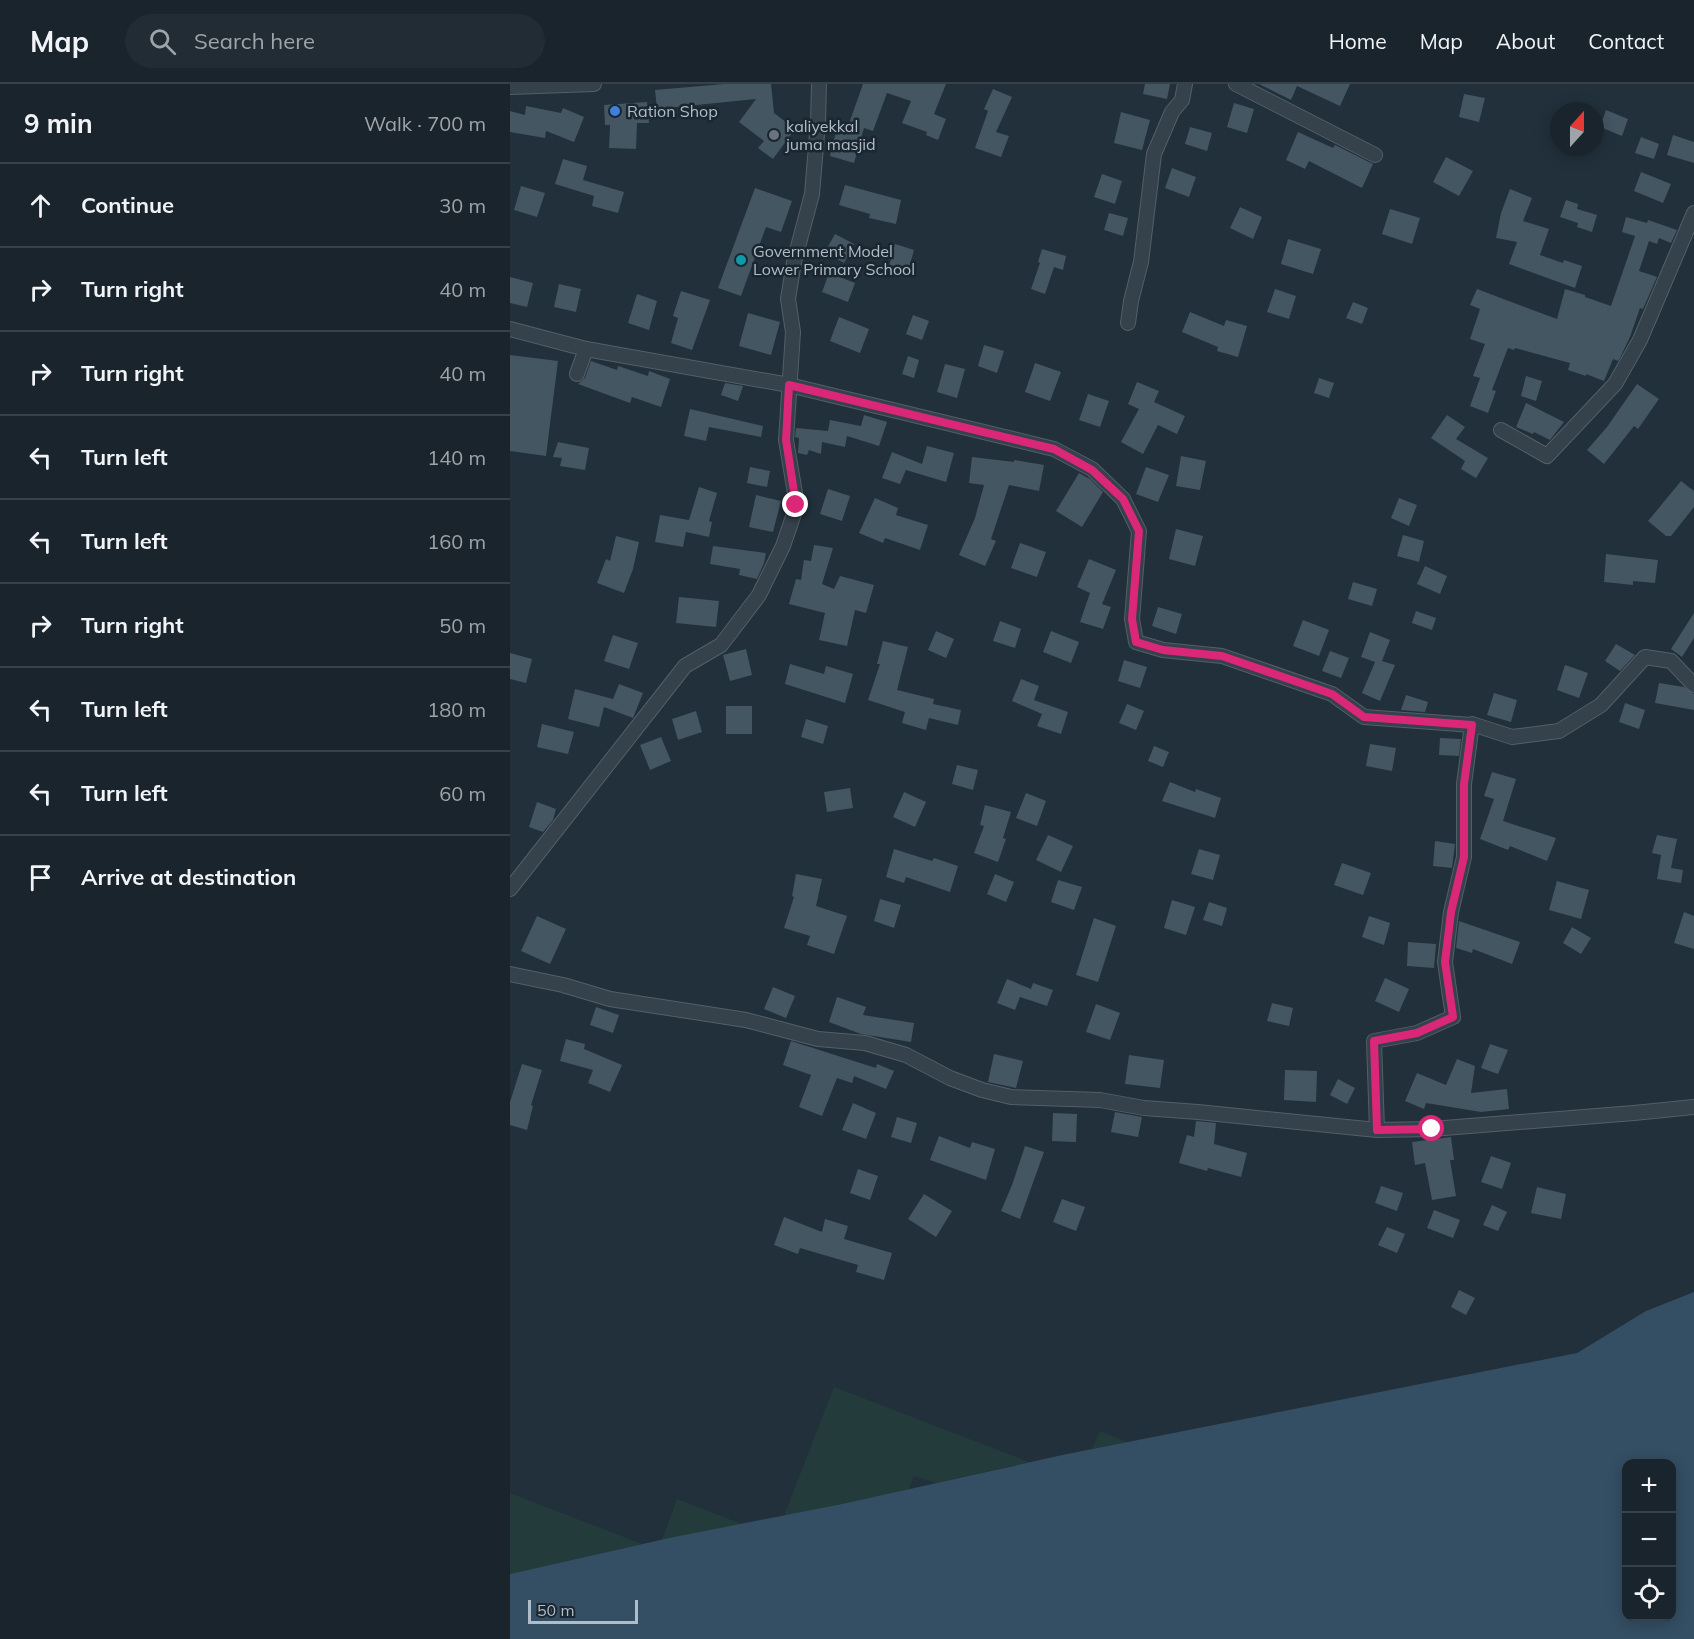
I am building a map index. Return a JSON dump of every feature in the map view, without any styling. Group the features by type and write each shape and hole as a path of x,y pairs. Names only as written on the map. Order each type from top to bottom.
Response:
{"street":[{"path":"510,87 594,84"},
{"path":"510,889 685,666 722,645 759,595 783,546 796,505 786,440 793,332 788,299 794,262 812,194 819,84"},
{"path":"1128,323 1141,262 1154,154 1172,112 1182,100 1185,84"},
{"path":"1236,84 1375,155"},
{"path":"1501,430 1547,456 1615,384 1640,340 1694,213"},
{"path":"510,329 586,349 789,385 1054,449 1092,470 1123,499 1139,531 1132,619 1136,642 1163,650 1222,656 1332,694 1364,717 1472,725 1512,737 1559,731 1601,705 1645,657 1671,661 1694,685"},
{"path":"576,374 586,349"},
{"path":"1377,1130 1374,1041 1417,1033 1453,1017 1445,962 1451,912 1464,857 1464,784 1472,725"},
{"path":"510,974 563,985 610,999 746,1020 818,1039 865,1043 906,1055 950,1078 982,1090 1011,1097 1100,1100 1144,1108 1377,1130 1432,1129 1694,1107"}],"green space":[{"path":"834,1387 1029,1462 936,1483 914,1476 908,1490 784,1516"},
{"path":"1100,1431 1127,1442 1092,1449"},
{"path":"510,1493 642,1544 510,1574"},
{"path":"677,1499 742,1524 662,1540"}],"water":[{"path":"1694,1292 1694,1639 510,1639 510,1574 1067,1454 1577,1353 1646,1311"}],"building":[{"path":"724,84 771,84 774,113 795,129 773,159 758,148 764,141 739,122 756,99 657,109 655,90"},
{"path":"863,84 946,84 934,114 946,119 938,140 926,135 927,132 902,123 911,101 887,93 873,131 864,128 854,163 830,156 836,132 845,135"},
{"path":"1145,84 1170,84 1167,99 1143,94"},
{"path":"1259,84 1350,84 1340,106 1297,86 1291,100"},
{"path":"993,89 1012,97 996,132 1009,136 1001,157 975,148 988,111 984,109"},
{"path":"1464,94 1485,98 1479,122 1459,117"},
{"path":"647,102 649,123 637,123 636,149 609,148 610,125 605,125 604,105"},
{"path":"1234,103 1254,109 1247,133 1227,127"},
{"path":"526,106 561,113 563,108 584,117 574,142 546,131 545,138 510,132 510,111 525,115"},
{"path":"1606,110 1628,119 1622,136 1604,129"},
{"path":"1121,112 1150,120 1142,150 1114,143"},
{"path":"1190,127 1212,133 1207,151 1185,144"},
{"path":"1298,132 1333,148 1335,145 1373,164 1362,188 1309,161 1305,169 1286,160"},
{"path":"1673,135 1694,142 1694,163 1667,155"},
{"path":"1641,137 1659,144 1654,159 1635,153"},
{"path":"1446,157 1473,171 1459,196 1433,182"},
{"path":"563,159 587,166 583,180 624,192 618,213 592,206 594,196 555,184"},
{"path":"1172,168 1196,177 1189,197 1165,188"},
{"path":"1641,172 1671,184 1663,203 1634,191"},
{"path":"1102,174 1122,181 1115,204 1094,197"},
{"path":"845,185 901,200 896,224 869,218 870,214 839,205"},
{"path":"521,186 545,193 537,217 514,210"},
{"name":"Government Model Lower Primary School","path":"755,188 792,201 781,232 766,227 741,296 718,288"},
{"path":"1510,189 1532,198 1523,221 1549,229 1540,255 1563,263 1564,260 1582,266 1575,288 1509,264 1517,242 1496,238 1501,213"},
{"path":"1566,200 1578,204 1577,209 1597,215 1592,232 1577,227 1578,223 1560,217"},
{"path":"1240,207 1262,217 1253,239 1230,228"},
{"path":"1390,209 1420,218 1412,244 1382,234"},
{"path":"1109,213 1128,218 1123,236 1104,230"},
{"path":"1626,217 1647,223 1648,220 1677,230 1671,243 1659,238 1657,244 1649,241 1639,271 1657,277 1643,309 1640,308 1620,358 1618,361 1613,359 1604,381 1568,370 1570,363 1508,348 1492,390 1496,391 1488,413 1470,406 1480,378 1473,376 1485,344 1470,339 1480,309 1470,305 1477,289 1557,319 1565,289 1611,306 1635,236 1622,232"},
{"path":"835,234 854,244 844,263 825,252"},
{"path":"1288,239 1321,249 1313,274 1281,264"},
{"path":"895,244 914,250 908,272 889,266"},
{"path":"1042,249 1066,256 1063,270 1054,267 1045,294 1031,289"},
{"path":"829,273 855,283 848,302 822,292"},
{"path":"510,277 533,283 527,307 510,303"},
{"path":"559,284 581,289 576,312 554,307"},
{"path":"1275,289 1296,296 1289,319 1267,312"},
{"path":"681,291 710,300 692,350 671,343 678,318 673,316"},
{"path":"637,294 657,301 649,330 628,323"},
{"path":"1353,302 1368,308 1362,324 1346,318"},
{"path":"1190,312 1224,326 1226,320 1247,326 1238,357 1217,351 1218,347 1182,332"},
{"path":"748,313 780,322 771,355 739,346"},
{"path":"913,315 929,321 922,340 906,334"},
{"path":"839,317 869,329 860,353 830,341"},
{"path":"984,345 1004,351 997,373 978,366"},
{"path":"510,355 558,361 546,456 510,451"},
{"path":"908,356 919,360 914,378 902,374"},
{"path":"591,361 617,370 618,366 648,376 649,371 670,379 661,407 632,397 630,403 578,384 585,378"},
{"path":"1035,363 1061,372 1050,401 1025,392"},
{"path":"945,364 965,369 957,398 937,392"},
{"path":"1526,376 1542,381 1536,401 1521,396"},
{"path":"1319,378 1334,383 1329,398 1314,393"},
{"path":"1137,382 1159,391 1154,402 1185,416 1177,434 1158,425 1143,454 1121,442 1139,409 1128,404"},
{"path":"725,383 743,386 738,401 721,395"},
{"path":"1637,384 1659,399 1638,429 1634,426 1604,464 1587,450 1607,427"},
{"path":"1088,394 1109,401 1100,427 1079,420"},
{"path":"1526,403 1564,422 1550,440 1516,427"},
{"path":"690,409 763,426 761,437 709,427 706,441 684,436"},
{"path":"864,415 887,422 879,446 847,436 845,447 822,442 821,454 809,450 807,455 798,453 799,438 795,437 796,428 828,431 830,420 861,426"},
{"path":"1447,415 1465,427 1456,439 1488,458 1476,478 1461,469 1465,461 1431,438"},
{"path":"558,442 589,448 585,470 560,466 562,458 553,457"},
{"path":"927,446 954,453 946,482 906,470 900,484 882,478 892,452 922,464"},
{"path":"1181,456 1206,461 1200,490 1176,486"},
{"path":"972,457 1044,465 1039,491 1009,485 991,539 996,541 985,566 959,555 975,518 984,485 969,483"},
{"path":"750,467 770,471 767,487 747,483"},
{"path":"1146,467 1169,475 1158,502 1136,494"},
{"path":"1079,473 1090,479 1103,492 1082,527 1056,511"},
{"path":"1681,481 1694,491 1694,507 1671,536 1666,536 1648,521"},
{"path":"699,487 717,493 709,521 712,522 709,537 686,532 683,547 655,542 660,515 689,520"},
{"path":"828,489 850,496 842,521 820,514"},
{"path":"756,495 781,501 773,532 749,527"},
{"path":"875,498 898,508 896,515 928,525 920,550 885,538 883,543 859,533"},
{"path":"1399,498 1417,505 1409,526 1391,518"},
{"path":"1176,529 1203,536 1195,566 1169,559"},
{"path":"1403,535 1424,541 1419,562 1397,556"},
{"path":"616,536 639,542 633,569 624,593 597,583 606,559 610,561"},
{"path":"1020,543 1046,552 1037,577 1011,568"},
{"path":"814,545 833,548 822,584 834,589 840,576 874,585 866,613 855,610 847,646 819,640 825,613 789,604 796,579 801,580 804,560 811,561"},
{"path":"713,546 766,553 757,579 739,575 740,569 710,564"},
{"path":"1606,554 1658,560 1655,583 1633,581 1633,585 1604,582"},
{"path":"1089,559 1116,570 1102,604 1111,607 1103,629 1080,622 1090,593 1077,587"},
{"path":"1425,566 1447,576 1440,594 1417,584"},
{"path":"1353,582 1377,589 1372,606 1348,599"},
{"path":"679,597 719,601 716,627 676,623"},
{"path":"1158,607 1182,614 1176,634 1152,626"},
{"path":"1416,611 1436,618 1432,630 1412,623"},
{"path":"1694,613 1694,638 1682,657 1671,649"},
{"path":"1303,620 1329,630 1319,656 1293,646"},
{"path":"1000,621 1021,629 1015,648 993,641"},
{"path":"936,631 954,639 946,658 928,650"},
{"path":"1051,631 1079,642 1071,663 1043,652"},
{"path":"1370,632 1390,640 1382,661 1395,665 1380,701 1362,693 1375,662 1361,657"},
{"path":"613,635 638,643 629,669 604,661"},
{"path":"883,641 908,647 897,690 934,699 933,704 961,710 958,725 929,718 926,730 902,723 905,712 868,700 880,664 877,664"},
{"path":"1616,644 1635,655 1620,671 1605,661"},
{"path":"746,649 752,675 730,681 723,655"},
{"path":"1330,651 1349,658 1341,678 1322,671"},
{"path":"510,653 532,659 526,683 510,679"},
{"path":"1124,660 1147,667 1140,688 1118,681"},
{"path":"790,664 824,674 826,666 853,674 845,703 785,684"},
{"path":"1565,665 1588,673 1579,698 1557,690"},
{"path":"1021,679 1039,686 1034,700 1068,712 1061,734 1037,726 1042,714 1012,701"},
{"path":"1659,683 1684,687 1694,694 1694,710 1655,703"},
{"path":"619,684 643,693 633,718 604,707 599,727 568,719 575,689 613,699"},
{"path":"1494,693 1517,700 1511,722 1487,715"},
{"path":"1406,695 1428,702 1425,712 1401,710"},
{"path":"1625,703 1645,710 1639,729 1619,722"},
{"path":"1127,704 1144,711 1136,730 1119,723"},
{"path":"726,706 752,706 752,734 726,734"},
{"path":"696,711 702,732 678,740 672,719"},
{"path":"806,719 828,726 823,744 801,737"},
{"path":"542,724 574,732 568,754 537,747"},
{"path":"661,737 671,761 650,770 640,745"},
{"path":"1440,738 1461,739 1459,756 1439,755"},
{"path":"1370,744 1396,748 1392,771 1366,766"},
{"path":"1154,746 1169,752 1163,767 1148,761"},
{"path":"957,765 978,770 973,790 952,784"},
{"path":"1492,772 1516,779 1503,821 1556,838 1547,861 1510,846 1508,850 1480,839 1494,799 1484,796"},
{"path":"1170,782 1195,792 1196,789 1221,798 1215,818 1162,801"},
{"path":"850,788 853,808 827,812 824,792"},
{"path":"904,792 926,802 915,827 893,817"},
{"path":"1026,793 1046,801 1037,826 1016,818"},
{"path":"537,802 556,809 553,820 543,832 529,827"},
{"path":"985,805 1011,812 1003,838 1006,839 998,862 974,853 984,826 980,825"},
{"path":"1048,835 1073,846 1061,872 1036,860"},
{"path":"1657,835 1677,839 1671,868 1683,870 1681,883 1657,879 1661,855 1652,853"},
{"path":"1435,841 1455,844 1452,868 1433,866"},
{"path":"894,849 932,861 934,858 958,866 950,892 906,877 904,883 886,877"},
{"path":"1199,849 1220,855 1213,880 1191,874"},
{"path":"1342,863 1371,873 1363,895 1334,885"},
{"path":"796,874 822,879 816,906 847,916 834,954 807,945 810,936 784,928 794,897 792,896"},
{"path":"995,874 1014,882 1006,902 987,894"},
{"path":"1058,880 1082,887 1074,910 1051,902"},
{"path":"1557,881 1589,890 1581,919 1549,910"},
{"path":"880,899 901,905 894,928 874,921"},
{"path":"1172,900 1195,907 1186,935 1164,928"},
{"path":"1209,902 1227,908 1222,926 1203,920"},
{"path":"1684,912 1694,916 1694,949 1674,943"},
{"path":"537,916 566,929 550,964 521,951"},
{"path":"1369,916 1390,923 1384,945 1362,937"},
{"path":"1094,918 1116,926 1098,982 1076,975"},
{"path":"1459,921 1520,942 1512,964 1473,949 1472,953 1456,948"},
{"path":"1572,927 1591,938 1581,954 1563,943"},
{"path":"1408,942 1436,944 1434,968 1407,966"},
{"path":"1385,978 1409,989 1399,1012 1375,1001"},
{"path":"1007,979 1031,989 1033,983 1053,990 1047,1006 1020,997 1015,1010 997,1003"},
{"path":"773,987 795,996 786,1018 764,1009"},
{"path":"837,997 866,1007 863,1015 914,1023 911,1042 861,1034 829,1022"},
{"path":"1272,1003 1293,1008 1289,1026 1267,1021"},
{"path":"1096,1004 1120,1013 1110,1040 1086,1032"},
{"path":"596,1007 619,1015 613,1033 590,1025"},
{"path":"566,1039 585,1044 584,1049 622,1065 610,1092 588,1083 593,1070 560,1061"},
{"path":"791,1041 876,1068 877,1064 894,1071 886,1089 854,1076 852,1083 837,1078 822,1116 799,1107 811,1075 783,1065"},
{"path":"1490,1044 1508,1050 1498,1074 1481,1068"},
{"path":"994,1054 1023,1061 1016,1088 988,1082"},
{"path":"1129,1055 1164,1060 1160,1088 1125,1084"},
{"path":"1457,1059 1475,1066 1471,1093 1507,1089 1509,1109 1481,1112 1426,1103 1424,1109 1405,1101 1417,1073 1446,1085"},
{"path":"522,1064 542,1070 531,1105 533,1106 527,1130 510,1125 510,1102"},
{"path":"1285,1070 1317,1071 1316,1102 1284,1100"},
{"path":"1338,1079 1355,1088 1347,1104 1330,1095"},
{"path":"853,1103 876,1113 866,1139 842,1130"},
{"path":"1115,1112 1142,1117 1138,1137 1111,1132"},
{"path":"1053,1113 1077,1114 1076,1142 1052,1141"},
{"path":"897,1117 917,1123 911,1143 891,1137"},
{"path":"1196,1121 1216,1123 1214,1144 1247,1153 1241,1177 1179,1163 1187,1135 1194,1137"},
{"path":"939,1136 970,1148 972,1142 995,1149 986,1180 930,1160"},
{"path":"1451,1137 1454,1160 1450,1160 1456,1196 1432,1200 1425,1163 1415,1165 1412,1142"},
{"path":"1025,1146 1044,1152 1020,1219 1001,1211"},
{"path":"1491,1156 1511,1163 1502,1189 1481,1182"},
{"path":"858,1169 878,1176 870,1200 850,1193"},
{"path":"1381,1186 1403,1193 1397,1211 1375,1203"},
{"path":"1537,1187 1566,1194 1561,1219 1531,1213"},
{"path":"924,1194 952,1211 936,1237 908,1219"},
{"path":"1062,1199 1085,1207 1076,1231 1053,1222"},
{"path":"1492,1205 1507,1212 1498,1231 1483,1225"},
{"path":"1434,1210 1460,1220 1453,1238 1427,1228"},
{"path":"784,1217 822,1232 825,1219 848,1226 844,1239 892,1253 884,1280 856,1272 858,1265 800,1248 798,1254 774,1245"},
{"path":"1387,1227 1405,1234 1397,1253 1378,1245"},
{"path":"1459,1290 1475,1298 1466,1315 1451,1307"}],"place":[{"name":"Ration Shop","path":"615,111"},
{"name":"kaliyekkal juma masjid","path":"774,135"},
{"name":"Government Model Lower Primary School","path":"741,260"}],"route":[{"path":"796,505 786,440 789,385 1054,449 1092,470 1123,499 1139,531 1132,619 1136,642 1163,650 1222,656 1332,694 1364,717 1472,725 1464,784 1464,857 1451,912 1445,962 1453,1017 1417,1033 1374,1041 1377,1130 1432,1129"}]}
